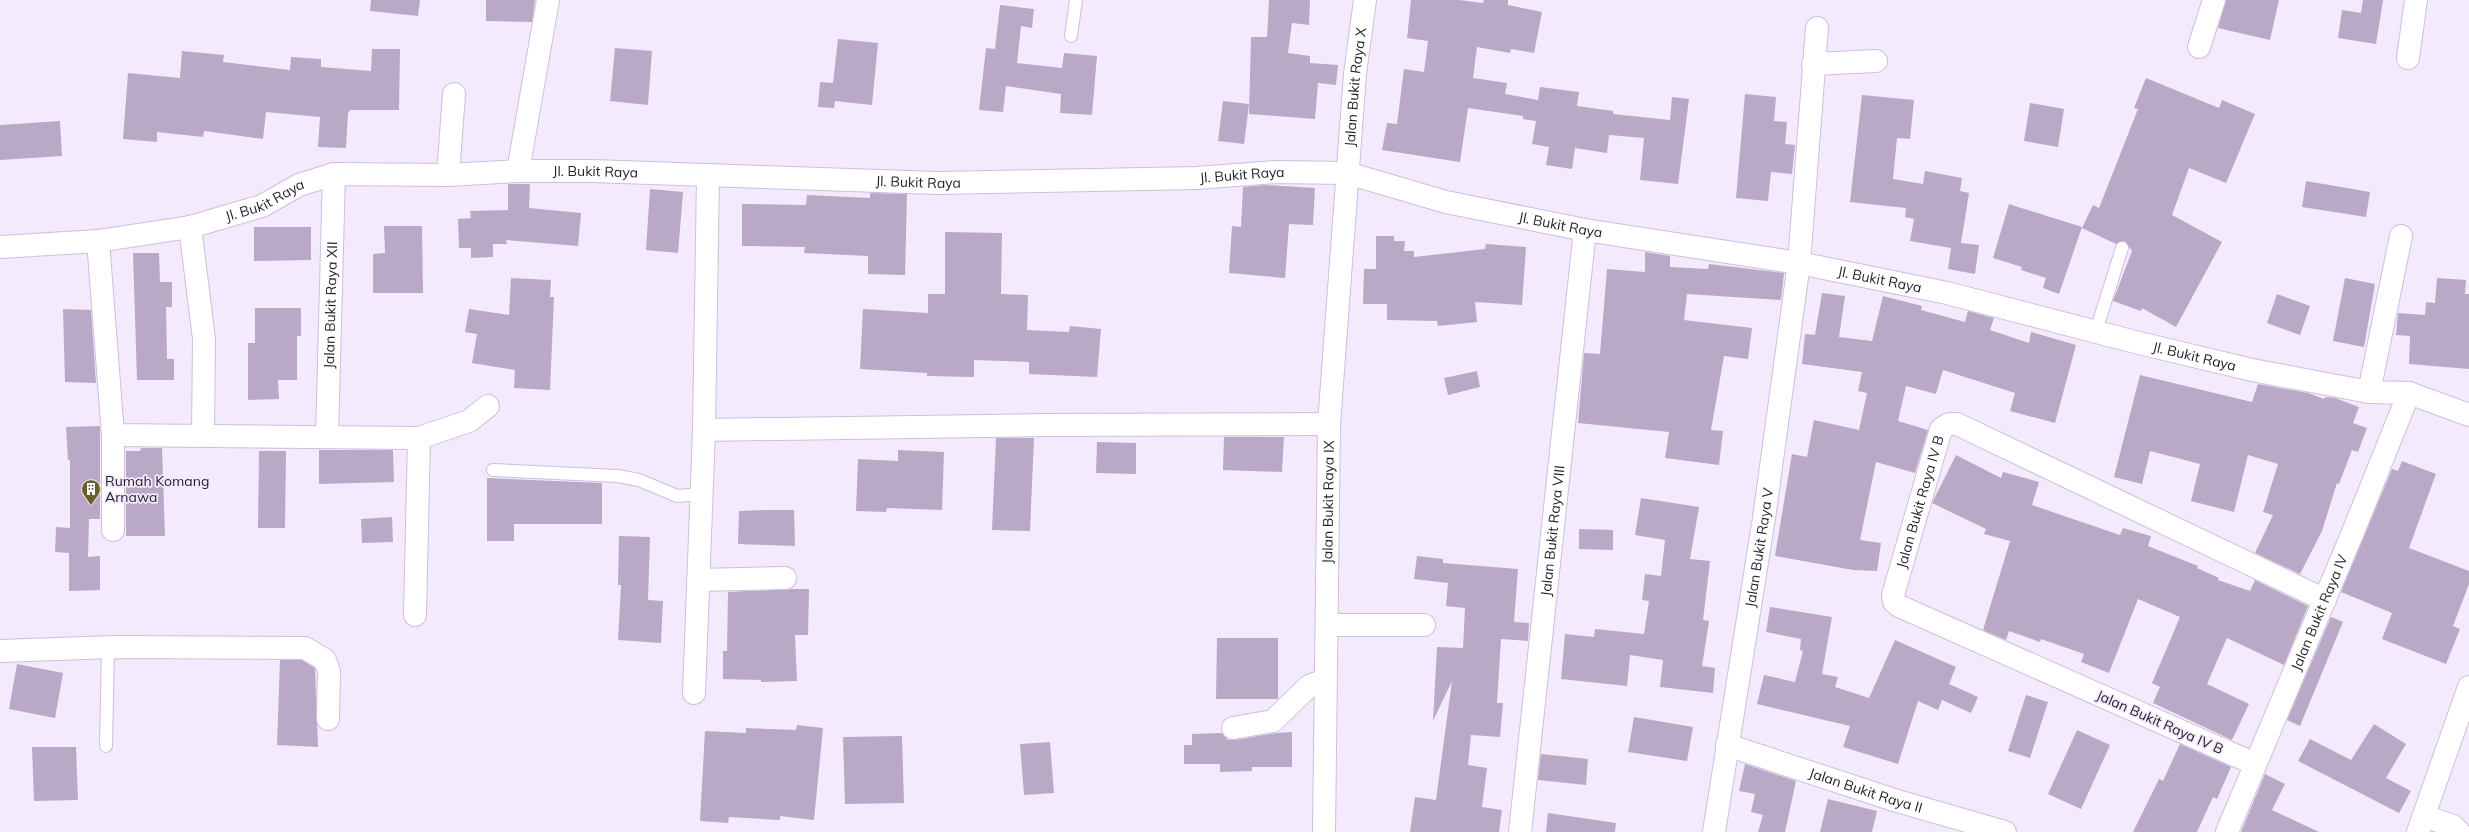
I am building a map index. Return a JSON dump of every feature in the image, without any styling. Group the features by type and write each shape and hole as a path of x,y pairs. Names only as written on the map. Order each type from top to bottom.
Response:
{"street":[{"path":"518,171 548,0"},
{"name":"Jalan Bukit Raya X","path":"1347,173 1355,74 1365,0"},
{"path":"2198,47 2214,0"},
{"path":"2408,58 2416,0"},
{"name":"Jalan Bukit Raya V","path":"1714,832 1764,518 1799,263 1813,64 1817,28"},
{"path":"1813,64 1876,61"},
{"path":"448,175 454,94"},
{"name":"Jl. Bukit Raya","path":"0,247 98,241 190,227 262,206 299,185 334,174 448,175 518,171 592,171 937,183 1197,178 1274,172 1347,173 1446,202 1585,230 1799,263 1947,293 2135,342 2252,370 2369,392 2409,393 2469,415"},
{"name":"Jalan Bukit Raya IX","path":"1324,832 1325,680 1328,625 1326,541 1329,424 1347,173"},
{"name":"Jalan Bukit Raya XII","path":"327,436 334,174"},
{"path":"694,693 704,430 708,176"},
{"path":"190,227 204,339 203,436"},
{"name":"Jalan Bukit Raya VIII","path":"1520,832 1585,230"},
{"path":"2369,392 2401,236"},
{"path":"98,241 113,435 113,530"},
{"name":"Jalan Bukit Raya IV","path":"2228,832 2255,764 2325,600 2409,393"},
{"path":"113,435 419,438 469,421 488,406"},
{"path":"704,430 1044,424 1329,424"},
{"name":"Jalan Bukit Raya IV B","path":"2255,764 1913,613 1894,602 1893,595 1941,429 1949,424 1957,424 2325,600"},
{"path":"415,615 419,438"},
{"path":"698,580 785,578"},
{"path":"1328,625 1424,625"},
{"path":"0,651 108,647 305,648 325,660 329,671 328,719"},
{"path":"1233,728 1273,721 1309,686 1325,680"},
{"path":"2459,832 2453,826 2421,824 2469,687"},
{"name":"Jalan Bukit Raya II","path":"1727,745 1894,800 1945,823 2005,832"}],"lane":[{"path":"1071,36 1076,0"},
{"path":"2096,331 2122,248"},
{"path":"493,470 618,476 639,480 677,496 702,494"},
{"path":"106,746 108,647"}],"building":[{"path":"371,0 420,0 418,16 370,11"},
{"path":"486,0 535,0 532,22 486,21"},
{"path":"1269,0 1310,0 1309,25 1292,23 1288,53 1310,56 1310,63 1338,65 1336,85 1318,83 1315,119 1249,114 1251,37 1267,37"},
{"path":"1411,0 1459,0 1483,3 1484,0 1508,0 1508,5 1542,12 1534,53 1511,49 1510,53 1477,47 1473,78 1507,83 1505,94 1538,100 1540,87 1579,92 1577,106 1613,111 1613,114 1670,120 1672,97 1689,99 1678,184 1640,180 1644,138 1609,135 1607,153 1575,148 1572,169 1546,165 1549,147 1532,144 1536,121 1523,119 1523,116 1468,108 1460,162 1382,150 1387,123 1397,124 1404,69 1424,72 1428,41 1407,38"},
{"path":"2226,0 2279,0 2270,40 2218,28"},
{"path":"2363,0 2383,0 2376,44 2338,38 2342,10 2361,13"},
{"path":"1000,5 1034,9 1032,28 1021,26 1017,63 1062,68 1064,53 1097,56 1092,115 1060,113 1061,94 1006,86 1003,112 979,110 986,48 995,49"},
{"path":"838,39 878,43 872,105 835,101 834,108 818,107 820,82 833,83"},
{"path":"615,48 652,51 648,105 610,101"},
{"path":"372,49 400,49 399,110 350,110 348,113 346,148 318,147 320,117 266,112 263,139 204,131 203,137 157,132 157,142 123,139 128,73 180,78 182,51 224,55 223,62 290,70 291,57 321,59 321,67 371,71"},
{"path":"2146,78 2219,108 2222,100 2255,114 2226,183 2189,168 2172,215 2222,242 2176,327 2142,308 2141,311 2113,301 2132,251 2125,241 2116,244 2082,228 2093,205 2099,208 2138,109 2134,108"},
{"path":"1745,94 1776,97 1774,121 1787,122 1785,144 1795,145 1792,174 1771,172 1768,201 1736,198"},
{"path":"1862,95 1914,100 1910,139 1897,138 1893,179 1923,184 1925,171 1962,178 1960,191 1969,193 1961,243 1979,245 1975,274 1948,269 1951,248 1910,241 1914,219 1905,217 1906,208 1850,202"},
{"path":"1223,101 1249,104 1244,144 1218,141"},
{"path":"2030,103 2064,109 2058,147 2024,141"},
{"path":"60,121 62,156 0,160 0,125"},
{"path":"2306,181 2370,192 2366,217 2302,207"},
{"path":"508,184 530,184 529,208 581,213 578,246 506,240 507,244 493,244 493,257 471,258 471,248 459,248 458,219 471,218 470,211 508,210"},
{"path":"1265,185 1315,188 1313,225 1289,224 1285,278 1229,273 1232,226 1241,227 1243,187"},
{"path":"650,189 683,192 678,253 646,250"},
{"path":"870,193 907,194 905,275 868,274 868,256 804,253 805,247 742,246 742,204 806,205 807,195 870,198"},
{"path":"2009,204 2082,227 2059,294 2043,288 2046,278 2021,270 2022,267 1993,258"},
{"path":"384,226 422,226 423,293 373,293 373,254 385,253"},
{"path":"254,227 311,227 311,260 254,261"},
{"path":"945,232 1002,233 1001,294 1028,295 1027,330 1069,332 1070,326 1101,329 1097,377 1029,374 1029,362 974,360 974,377 927,376 927,373 860,369 863,309 928,313 928,294 945,294"},
{"path":"1376,236 1394,236 1394,241 1405,241 1404,251 1414,251 1414,257 1485,249 1486,244 1526,247 1522,305 1475,302 1477,322 1438,326 1437,321 1387,320 1387,304 1363,304 1364,269 1376,269"},
{"path":"1645,252 1670,256 1670,267 1708,269 1709,264 1784,273 1781,300 1687,294 1684,320 1752,328 1748,359 1724,356 1711,430 1723,431 1719,465 1665,458 1669,432 1578,423 1584,353 1600,354 1607,269 1645,272"},
{"path":"133,253 159,253 160,282 172,282 172,307 166,307 167,359 174,359 174,380 137,380"},
{"path":"511,278 551,280 550,297 554,297 550,390 514,388 515,370 472,363 477,334 465,332 469,309 509,315"},
{"path":"2345,278 2375,284 2364,347 2333,341"},
{"path":"2437,278 2466,280 2465,294 2469,294 2469,369 2409,364 2410,336 2396,335 2398,313 2425,315 2426,302 2435,303"},
{"path":"1822,293 1845,296 1839,337 1872,341 1883,296 1922,306 1921,310 1965,322 1968,311 1994,318 1990,330 2029,343 2031,332 2076,345 2055,423 2010,411 2015,393 1943,370 1936,394 1906,386 1898,421 1928,430 1915,473 1876,462 1860,540 1881,543 1877,571 1853,570 1775,556 1792,454 1807,457 1814,420 1859,430 1867,393 1858,391 1862,372 1802,364 1805,334 1815,335"},
{"path":"2277,294 2310,306 2300,335 2267,323"},
{"path":"255,308 301,308 301,336 297,336 297,380 278,380 279,399 248,400 248,343 255,343"},
{"path":"63,309 91,310 96,383 65,382"},
{"path":"1477,371 1480,387 1448,395 1444,378"},
{"path":"2140,375 2252,402 2258,384 2308,393 2324,399 2325,397 2335,398 2359,407 2353,423 2367,428 2358,452 2352,450 2339,484 2337,483 2322,531 2300,574 2255,553 2273,515 2263,512 2278,464 2248,455 2234,512 2191,501 2200,464 2150,451 2142,484 2114,477"},
{"path":"100,426 100,519 89,519 88,557 100,556 100,590 69,591 69,553 55,552 56,527 70,528 70,460 68,460 66,427"},
{"path":"1224,437 1284,437 1282,472 1223,470"},
{"path":"996,438 1034,438 1030,531 992,530"},
{"path":"1097,442 1136,443 1136,474 1096,473"},
{"path":"141,448 162,448 165,536 126,536 126,451 140,451"},
{"path":"319,450 393,450 394,482 319,484"},
{"path":"898,450 944,452 942,510 887,508 886,512 856,511 858,459 898,461"},
{"path":"259,451 286,451 285,528 258,528"},
{"path":"1956,455 2001,478 2003,472 2039,482 2032,505 2120,535 2123,528 2151,536 2148,546 2198,566 2197,568 2219,578 2218,580 2250,591 2255,580 2308,606 2284,665 2227,638 2207,684 2249,704 2232,740 2153,703 2160,687 2152,683 2180,617 2138,599 2109,673 2081,662 2084,654 2041,639 2040,642 2009,631 2006,640 1983,630 2010,541 1984,534 1986,529 1932,503"},
{"path":"2402,461 2436,474 2409,548 2469,571 2469,584 2453,626 2460,629 2446,664 2382,639 2392,613 2341,592 2392,469 2398,471"},
{"path":"487,478 602,483 602,524 514,524 514,541 487,541"},
{"path":"1641,498 1699,507 1690,559 1710,561 1703,620 1709,621 1702,666 1715,668 1713,693 1660,687 1663,660 1630,655 1627,686 1561,679 1565,634 1594,637 1595,629 1644,634 1649,601 1642,600 1645,574 1661,576 1665,540 1635,535"},
{"path":"794,510 795,546 738,544 739,511"},
{"path":"392,517 393,542 362,543 361,519"},
{"path":"1579,529 1613,530 1613,550 1579,549"},
{"path":"619,536 650,537 648,600 663,601 661,643 618,640 621,585 618,585"},
{"path":"1417,556 1443,559 1443,563 1518,569 1514,622 1529,623 1528,641 1501,639 1497,703 1503,703 1500,737 1471,735 1468,765 1487,768 1482,807 1502,810 1499,832 1410,832 1415,797 1436,800 1452,681 1433,721 1437,647 1463,648 1465,608 1446,606 1448,583 1414,579"},
{"path":"809,589 808,635 795,635 797,681 761,682 761,680 723,679 723,651 727,651 728,592"},
{"path":"1770,607 1832,617 1822,674 1838,677 1835,687 1869,698 1895,640 1956,667 1949,684 1978,697 1971,713 1942,700 1938,710 1918,701 1898,764 1843,747 1850,726 1757,704 1764,675 1795,682 1803,651 1800,650 1801,639 1766,632"},
{"path":"2331,617 2343,622 2300,726 2287,720"},
{"path":"1217,638 1278,638 1278,699 1216,699"},
{"path":"280,660 302,660 315,668 318,747 277,745"},
{"path":"17,664 63,673 55,718 9,709"},
{"path":"2026,695 2048,702 2030,758 2008,751"},
{"path":"1634,717 1693,727 1687,761 1628,752"},
{"path":"2374,724 2406,744 2386,778 2411,791 2399,813 2298,761 2310,739 2351,760"},
{"path":"797,725 823,728 814,820 780,816 780,820 729,817 728,823 700,821 705,731 746,733 746,728 796,730"},
{"path":"2077,730 2110,745 2081,809 2048,794"},
{"path":"1292,732 1292,767 1252,767 1252,771 1220,772 1220,764 1184,764 1184,745 1192,745 1192,734 1222,733 1228,740 1235,740"},
{"path":"902,736 904,803 845,804 843,737"},
{"path":"1050,742 1054,793 1024,795 1020,744"},
{"path":"2180,744 2231,767 2217,799 2213,797 2197,832 2133,832 2159,779 2163,781"},
{"path":"32,747 76,747 78,800 34,801"},
{"path":"1541,754 1588,759 1586,785 1538,780"},
{"path":"1745,764 1796,781 1785,832 1758,832 1763,815 1751,812 1755,794 1739,791"},
{"path":"2265,774 2285,784 2272,810 2319,832 2241,832"},
{"path":"1828,799 1877,811 1872,832 1820,832"},
{"path":"1548,813 1616,823 1615,832 1546,832"}],"place":[{"name":"Rumah Komang Arnawa","path":"91,506"}]}
